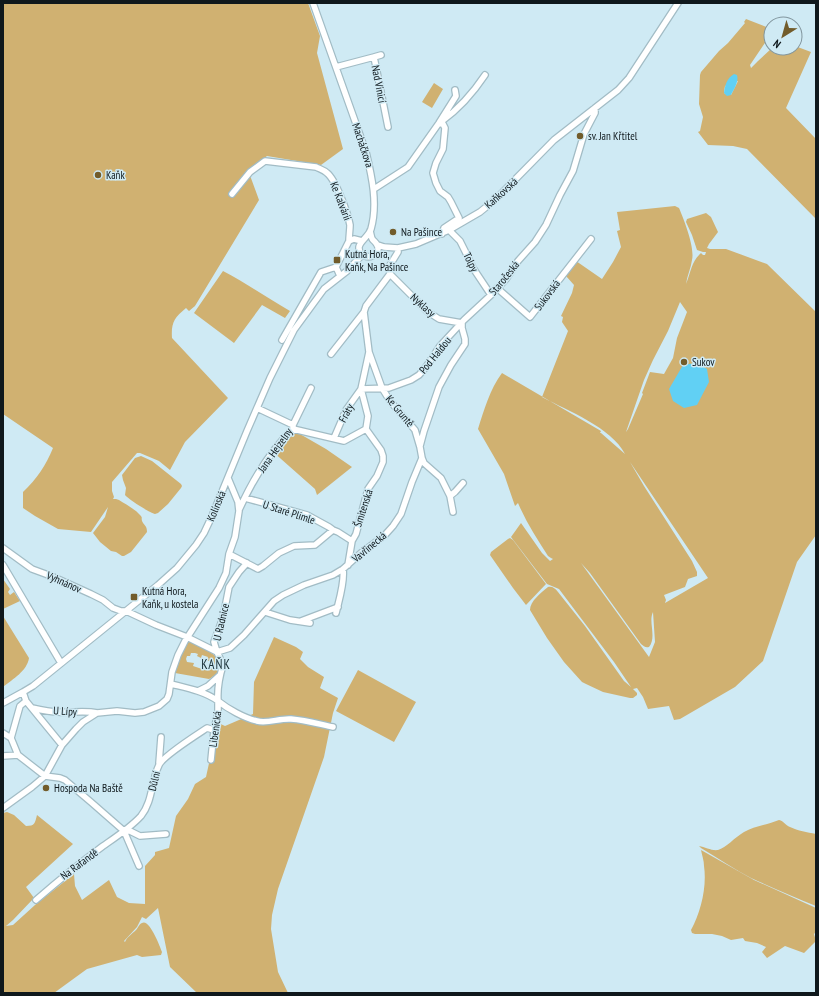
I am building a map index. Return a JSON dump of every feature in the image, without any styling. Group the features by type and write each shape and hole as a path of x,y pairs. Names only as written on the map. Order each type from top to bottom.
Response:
{"street":[{"name":"Macháčkova","path":"313,3 366,152 374,189 374,207 370,231"},
{"name":"Kaňkovská","path":"377,248 398,248 416,244 442,234 480,212 496,199 554,140 618,90 629,78 678,3"},
{"path":"374,57 381,55"},
{"name":"Nad Vinicí","path":"335,65 374,57 388,127"},
{"path":"439,123 467,99 485,75"},
{"path":"374,189 408,167 456,96 455,90"},
{"name":"Staročeská","path":"462,323 506,279 518,261 535,242 546,225 573,171 584,134 596,113 597,107"},
{"path":"439,123 443,124 445,128 445,137 443,149 433,173 440,191 451,202 459,218 444,228 442,234"},
{"name":"Ke Kalvárii","path":"232,194 250,172 265,160 322,169 331,176 337,188 349,221 349,241"},
{"name":"Tolpy","path":"449,230 460,241 473,268 491,294"},
{"path":"370,231 377,248 371,257 362,255 359,250 361,243 370,231"},
{"path":"282,340 321,272 336,268 349,241 354,239 372,239"},
{"name":"Sukovská","path":"497,288 530,317 591,239"},
{"path":"331,354 364,312 366,306 390,274 390,265 398,252 398,248"},
{"name":"Kolínská","path":"3,703 33,686 158,585 177,568 196,545 204,533 212,516 247,430 294,330 324,289 355,263 362,255"},
{"path":"336,268 340,276"},
{"name":"Nyklasy","path":"390,274 428,312 439,319 462,323"},
{"name":"Ke Gruntě","path":"364,312 369,352 382,388 390,401 415,430 422,458"},
{"path":"420,447 439,387 465,344 462,323"},
{"name":"Pod Haldou","path":"382,388 389,388 399,385 419,375 440,346 462,323"},
{"name":"Ke Gruntě","path":"369,352 361,389 382,388"},
{"path":"293,427 311,388"},
{"path":"361,389 368,416 366,429"},
{"name":"Fráty","path":"334,438 346,410 361,389"},
{"name":"Jana Hejzelny","path":"239,511 252,484 272,453 293,427 257,408"},
{"name":"Fráty","path":"293,427 344,441 366,429"},
{"name":"Šmitenská","path":"348,565 351,543 356,534 368,489 377,476 383,462 381,450 366,429"},
{"path":"415,430 424,431"},
{"path":"422,458 424,463 441,478 450,496 454,512"},
{"name":"Vavřinecká","path":"216,652 230,648 244,635 274,601 283,594 333,575 343,569 384,536 401,514 422,458"},
{"name":"U Radnice","path":"170,684 172,672 178,655 187,636 219,588 226,573 229,554 235,537 239,511 238,502 228,478"},
{"path":"450,496 463,483"},
{"name":"U Staré Plimle","path":"245,498 307,515 338,532 351,543 358,552 361,553"},
{"path":"229,554 258,569 279,553 294,546 315,545 333,530"},
{"name":"Vyhnánov","path":"3,548 32,569 91,594 103,600 113,608 126,611 156,625 187,636 216,652"},
{"name":"U Radnice","path":"216,652 214,642 223,618 228,587 247,563"},
{"path":"3,565 61,663"},
{"name":"Vavřinecká","path":"336,613 343,569"},
{"name":"U Radnice","path":"219,588 227,592"},
{"path":"300,622 338,607"},
{"path":"265,612 281,618 300,622 310,622"},
{"path":"216,652 223,665 220,676 218,701 224,706 258,722 289,719 309,721 333,727"},
{"path":"198,691 208,686 220,676"},
{"name":"Libenická","path":"170,684 198,691 218,701 218,712 214,730 211,760"},
{"name":"U Lípy","path":"32,708 58,712 144,712 159,706 167,699 170,684"},
{"name":"U Lípy","path":"23,692 26,701 62,745"},
{"path":"26,701 20,706 12,731 11,738 18,755 45,776 65,780 124,831 139,866"},
{"path":"3,808 32,788 45,776 62,745 83,722 97,713"},
{"name":"Důlní","path":"124,831 146,808 159,763 207,728 214,730"},
{"path":"3,733 11,738"},
{"path":"159,763 160,737"},
{"path":"160,749 173,752"},
{"path":"3,756 18,755"},
{"path":"124,831 130,831 140,836 166,834"},
{"name":"Na Rafandě","path":"36,900 58,881 124,831"}],"shaded area":[{"path":"3,3 308,3 320,36 317,53 343,149 321,165 267,156 248,170 259,200 195,306 189,311 186,308 176,318 172,328 172,338 228,398 185,442 170,470 159,461 137,453 112,482 113,499 119,500 138,513 147,530 131,552 124,556 111,551 100,542 93,533 105,517 108,507 91,532 58,529 23,508 23,492 41,472 53,448 3,414"},
{"path":"746,19 763,26 763,46 750,65 751,68 764,56 803,56 803,49 811,52 786,108 816,139 816,219 747,149 733,146 708,145 698,132 700,131 703,117 699,104 701,72 745,23 744,22","holes":["738,81 731,95 725,94 725,86"]},
{"path":"434,83 443,89 432,108 422,102"},
{"path":"675,206 679,208 684,219 693,255 686,284 695,260 701,253 705,255 706,252 697,250 686,222 687,219 706,213 711,217 718,232 707,248 726,249 767,264 816,312 816,535 797,562 763,661 735,687 680,719 674,720 669,706 648,709 637,688 633,689 637,695 633,698 603,692 582,682 564,662 530,610 534,600 548,587 555,588 585,626 624,681 631,687 559,589 547,584 511,537 521,523 542,553 550,561 553,559 548,556 528,524 518,503 515,506 504,474 478,429 491,393 502,373 542,397 568,331 562,322 563,317 561,316 572,293 574,285 566,276 576,261 602,279 621,247 617,231 620,230 617,212","holes":["680,302 687,312 677,338 673,358 664,374 650,372 642,393 643,394 626,432 644,380 668,331","550,401 599,428 610,436 625,454 600,433 601,431","630,462 708,578 665,603 666,600 664,595 685,587 688,579 697,576 697,572 692,561","581,563 590,573 641,644 645,647 649,647 652,639 651,620 653,612 655,642 649,657"]},
{"path":"223,271 290,311 285,318 262,305 234,343 194,313"},
{"path":"293,430 326,449 352,467 317,495 315,489 272,451"},
{"path":"141,456 152,461 182,486 168,504 155,514 139,506 125,495 126,488 122,475 135,458"},
{"path":"510,538 546,584 526,605 490,555 491,552"},
{"path":"3,579 10,589 8,592 10,595 14,592 20,601 3,609"},
{"path":"3,616 29,658 23,671 3,687"},
{"path":"274,637 296,647 303,652 300,659 308,667 324,677 320,688 338,698 333,713 324,757 278,889 272,915 271,929 278,972 288,993 197,993 170,967 158,908 146,919 142,917 137,927 124,941 125,942 140,924 145,923 151,928 157,939 162,952 161,955 142,957 137,955 87,969 54,993 3,993 3,813 7,812 14,815 26,826 34,824 37,815 73,844 26,887 34,898 6,926 13,925 35,905 74,874 75,886 82,900 109,880 117,897 129,903 145,904 145,866 155,855 155,852 169,848 176,816 188,799 195,784 206,777 216,722 225,726 253,714 254,682"},
{"path":"189,640 217,657 221,666 213,677 209,679 175,673 185,645","holes":["191,653 195,653 201,658 202,655 208,657 207,660 213,665 211,670 207,668 205,670 193,666 194,663 187,662 187,656 190,656"]},
{"path":"358,670 416,702 394,742 336,711"},
{"path":"779,820 793,828 816,834 816,906 751,878 699,846 718,850 748,830"},
{"path":"701,850 754,880 816,908 816,932 814,934 816,941 804,953 785,946 767,958 762,952 766,947 757,943 745,941 743,938 731,940 712,934 692,933 691,930 698,915 705,882 704,862"}],"water":[{"path":"734,74 737,75 737,83 731,95 727,96 724,93 726,85 728,80"},
{"path":"696,363 707,369 709,382 697,405 684,408 673,401 669,389 683,365"}],"place":[{"name":"sv. Jan Křtitel","path":"580,136"},
{"name":"Kaňk","path":"98,175"},
{"name":"Na Pašince","path":"393,232"},
{"name":"Kutná Hora, Kaňk, Na Pašince","path":"337,260"},
{"name":"Sukov","path":"684,362"},
{"name":"Kutná Hora, Kaňk, u kostela","path":"134,597"},
{"name":"Hospoda Na Baště","path":"46,788"}],"district":[{"name":"KAŇK","path":"216,664"}]}
